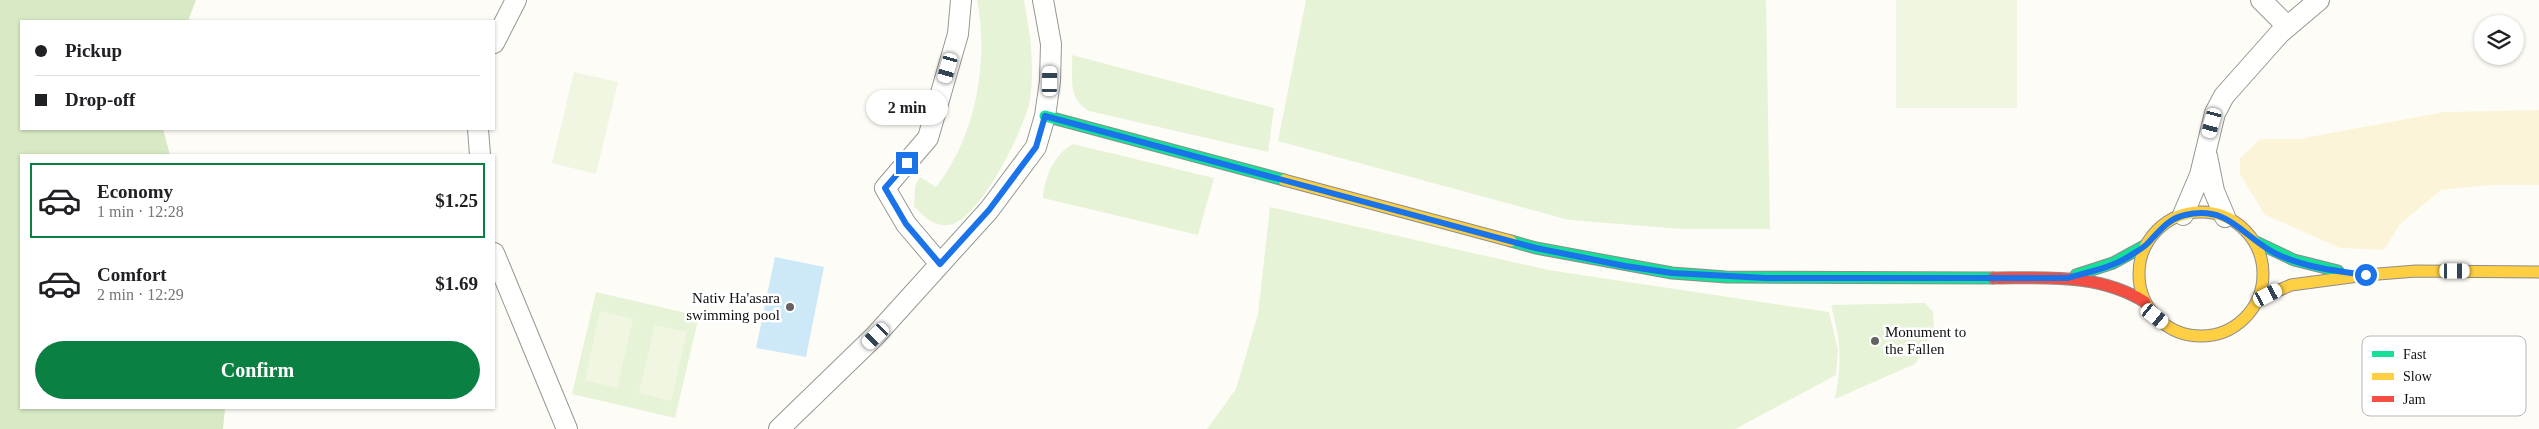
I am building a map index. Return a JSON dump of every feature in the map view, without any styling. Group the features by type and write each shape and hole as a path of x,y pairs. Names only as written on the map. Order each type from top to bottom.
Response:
{"street":[{"path":"495,41 516,0"},
{"path":"940,264 906,224 885,188 928,138 958,34 961,0"},
{"path":"779,429 876,336 989,210 1036,147 1045,116 1050,81 1051,44 1043,0"},
{"path":"2261,0 2287,26"},
{"path":"2183,215 2207,154 2215,113 2224,96 2287,26 2319,0"},
{"path":"1045,116 1536,248 1628,266 1672,273 1756,278 2068,278 2110,285 2131,292 2145,302 2155,316 2169,327 2185,334 2203,337 2220,334 2236,326 2249,314 2258,299 2263,285 2264,270 2261,255 2254,241"},
{"path":"478,130 480,154"},
{"path":"2207,154 2214,191 2224,217"},
{"path":"2068,278 2107,267 2126,258 2146,245 2162,227 2183,215 2211,213 2236,223 2254,241 2280,256 2302,264 2366,275"},
{"path":"2145,302 2139,273 2146,245"},
{"path":"495,255 567,429"},
{"path":"2258,299 2291,285 2366,275 2416,271 2539,272"}],"green space":[{"path":"0,0 196,0 188,20 20,20 20,130 163,130 170,154 20,154 20,409 225,409 223,429 0,429"},
{"path":"977,0 1024,0 1032,62 1030,99 1027,112 1011,150 987,191 974,208 961,220 944,225 934,223 914,206 915,186 920,177 936,187 950,167 970,122 980,73 980,24"},
{"path":"1306,0 1766,0 1770,229 1683,229 1569,220 1278,141"},
{"path":"1896,0 2017,0 2017,108 1896,108"},
{"path":"1072,55 1274,108 1268,152 1089,111 1082,106 1074,94"},
{"path":"574,72 618,82 596,174 552,163"},
{"path":"1073,144 1214,178 1198,235 1043,198 1051,167 1060,154"},
{"path":"1270,207 1548,270 1829,312 1838,350 1836,375 1735,429 1207,429 1236,389 1258,314"},
{"path":"596,292 699,316 675,418 572,394"},
{"path":"1925,303 1933,312 1934,332 1915,364 1835,399 1839,373 1839,341 1831,305"},
{"path":"600,311 633,319 617,388 585,380"},
{"path":"655,325 687,332 671,401 639,393"}],"sand":[{"path":"2539,110 2539,185 2489,185 2441,190 2400,224 2384,250 2340,248 2265,215 2240,174 2240,158 2260,139 2299,139 2444,112"}],"water":[{"name":"Nativ Ha'asara swimming pool","path":"775,257 824,267 806,357 756,348"}],"traffic: fast":[{"path":"1045,116 1284,180"},
{"path":"1511,241 1536,248 1672,273 1726,277 1993,278"},
{"path":"2254,241 2294,260 2338,271"},
{"path":"2076,275 2113,263 2146,245"}],"traffic: slow":[{"path":"1284,180 1511,241"},
{"path":"2201,212 2225,217 2245,230 2258,250 2263,274 2258,298 2245,318 2225,331 2201,336 2177,331 2157,318 2144,298 2139,274 2144,250 2157,230 2177,217 2201,212"},
{"path":"2259,299 2291,285 2366,275 2416,271 2539,272"}],"traffic: jam":[{"path":"1993,278 2071,279 2109,286 2145,302"}],"place":[{"name":"Nativ Ha'asara swimming pool","path":"790,307"},
{"name":"Monument to the Fallen","path":"1875,341"}],"route":[{"path":"907,163 885,188 906,224 940,264 989,210 1036,147 1045,116 1536,248 1672,273 1766,278 2068,278 2107,267 2126,258 2146,245 2156,232 2168,222 2183,215 2197,212 2211,213 2236,223 2254,241 2280,256 2302,264 2332,271 2366,275"}]}
